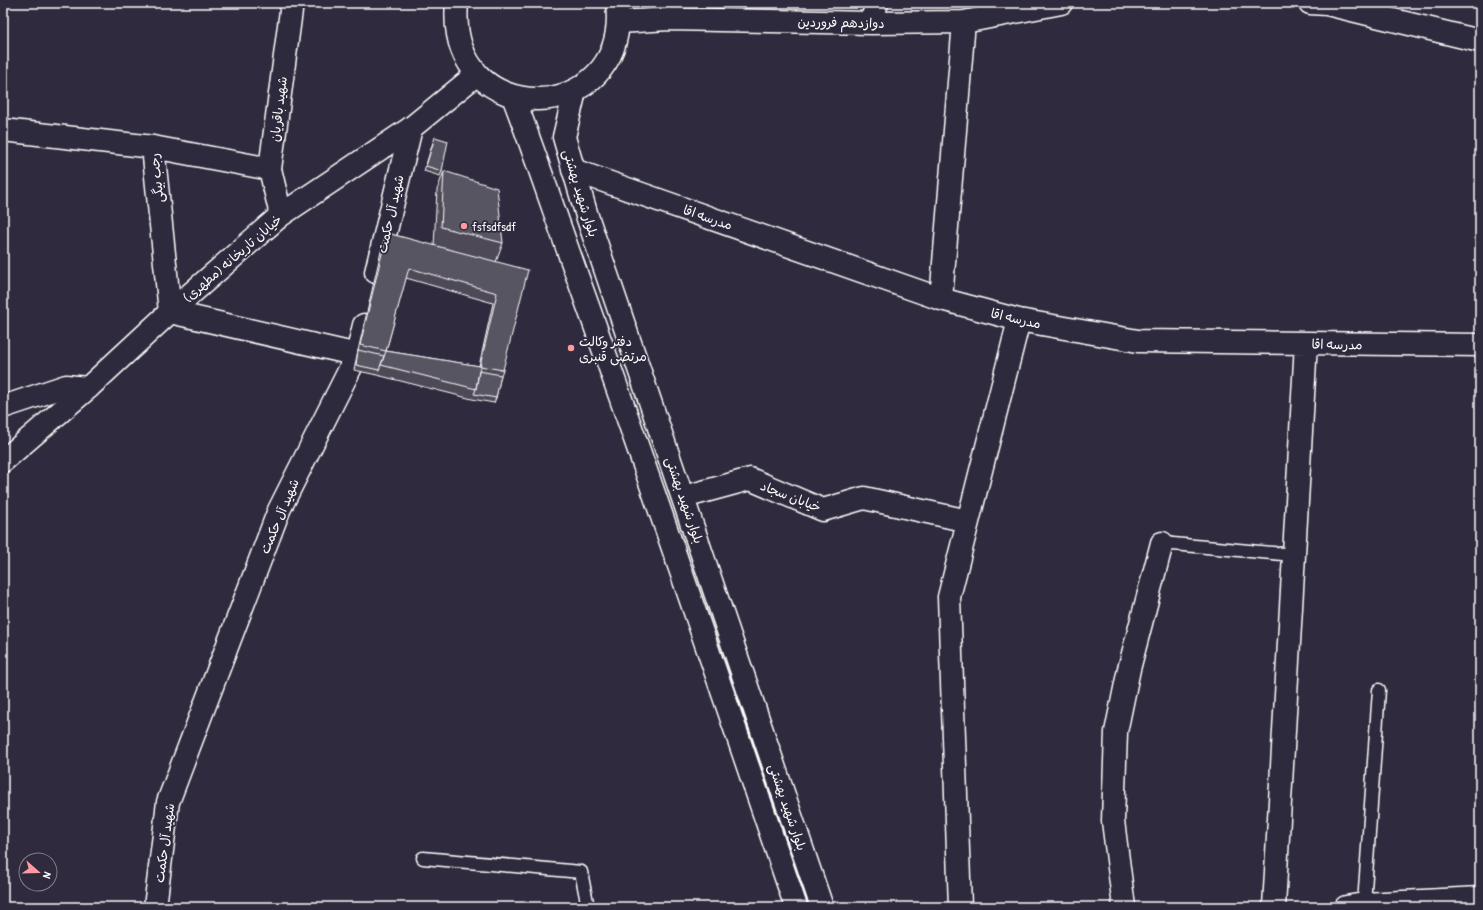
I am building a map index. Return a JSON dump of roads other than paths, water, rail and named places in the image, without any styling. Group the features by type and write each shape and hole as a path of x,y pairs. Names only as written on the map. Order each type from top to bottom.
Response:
{"street":[{"name":"شهید باقریان","path":"280,215 270,169 292,3"},
{"path":"457,3 455,21 458,40 466,58 477,74 493,88 513,96 534,100 555,98 575,91 592,78 606,62 615,43 618,12"},
{"name":"دوازدهم فروردین","path":"618,12 669,19 874,13 964,22 1061,3"},
{"path":"1310,3 1327,4 1480,41"},
{"path":"941,299 964,22"},
{"name":"خیابان تاریخانه (مطهری)","path":"3,462 88,388 170,312 280,215 411,128 477,74"},
{"name":"بلوار شهید بهشتی","path":"575,91 564,136 573,170 587,216 684,497 822,907"},
{"name":"بلوار شهید بهشتی","path":"513,96 660,508 796,907"},
{"name":"شهید آل حکمت","path":"155,907 168,802 279,510 357,355 411,128"},
{"name":"رجب بیگی","path":"3,130 153,147 170,312"},
{"path":"153,147 270,169"},
{"name":"مدرسه اقا","path":"573,170 941,299 1019,320 1138,341 1480,345"},
{"path":"170,312 390,363"},
{"path":"960,907 949,597 1019,320"},
{"path":"1274,907 1306,343"},
{"path":"3,407 66,386 88,388"},
{"name":"خیابان سجاد","path":"684,497 750,480 823,510 864,498 968,521"},
{"path":"1124,907 1113,821 1116,732 1129,669 1162,543"},
{"path":"1355,905 1480,898"}],"lane":[{"path":"1162,543 1294,555"},
{"path":"1355,905 1379,690"},
{"path":"423,858 581,872 588,907"}],"place":[{"name":"fsfsdfsdf","path":"464,226"},
{"name":"دفتر وکالت مرتضی قنبری","path":"571,348"}]}
